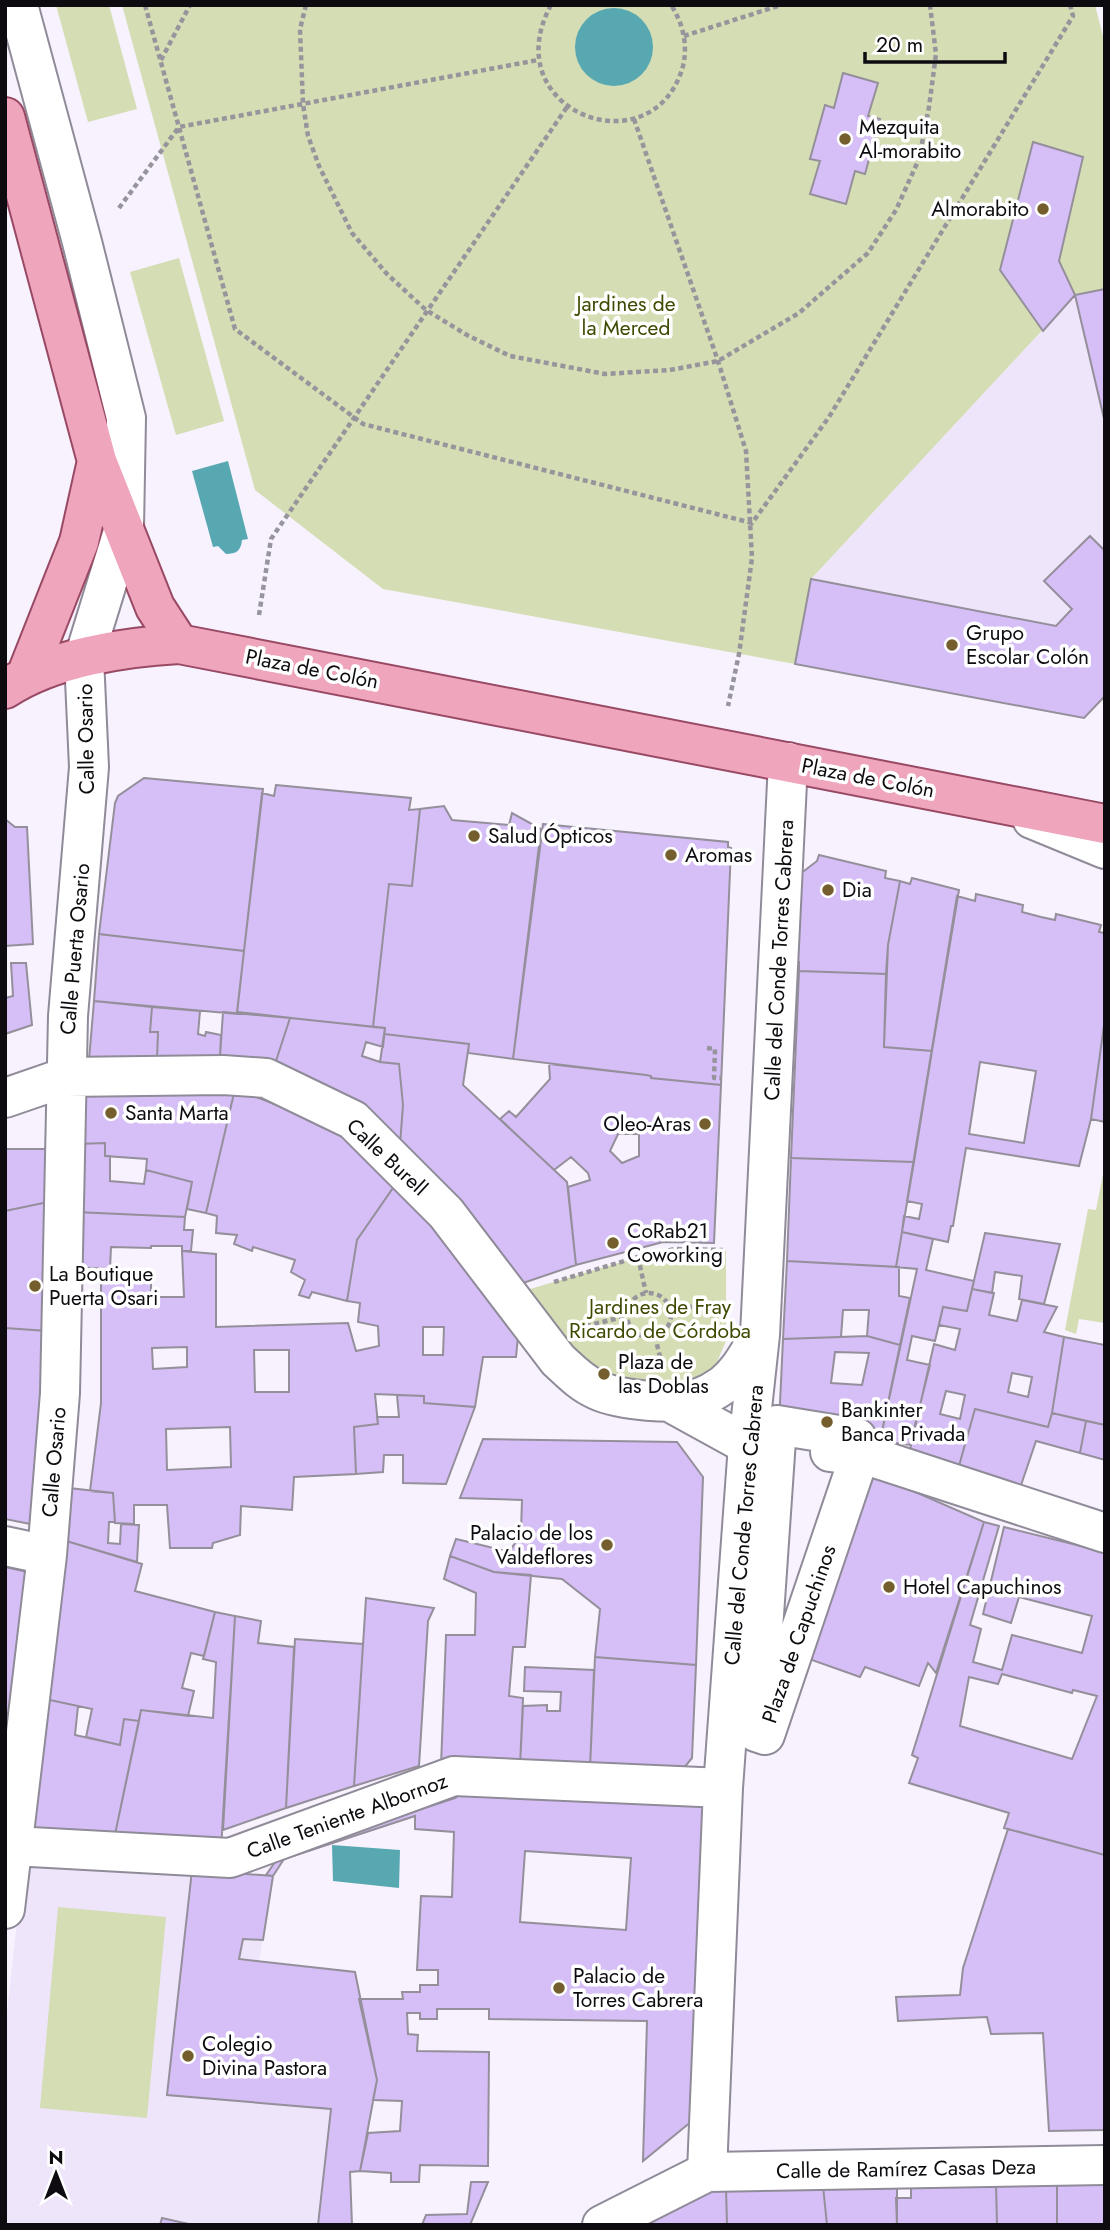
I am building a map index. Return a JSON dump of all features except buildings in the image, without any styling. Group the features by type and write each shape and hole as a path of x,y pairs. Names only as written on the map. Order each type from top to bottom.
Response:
{"main road":[{"path":"5,117 13,176 97,461 155,607 179,644"},
{"path":"15,682 79,542 97,461"},
{"name":"Plaza de Colón","path":"15,682 84,659 136,647 179,644 1105,824"}],"street":[{"name":"Calle Osario","path":"18,5 126,418 124,528 84,659 89,767 86,821"},
{"name":"Calle del Conde Torres Cabrera","path":"707,2172 723,1788 762,1447 760,1335 788,762"},
{"name":"Plaza de Colón","path":"991,802 1105,849"},
{"name":"Calle Puerta Osario","path":"66,1077 68,1016 86,821"},
{"name":"Calle Burell","path":"66,1077 223,1074 266,1078 353,1120 446,1213 558,1360 575,1377 595,1389 619,1398 668,1401"},
{"name":"Calle Osario","path":"5,1909 47,1555 60,1393 66,1077"},
{"path":"5,1098 66,1077"},
{"path":"668,1401 698,1399 722,1386 734,1376 760,1335"},
{"path":"668,1401 762,1447"},
{"name":"Plaza de Capuchinos","path":"777,1425 857,1438 852,1454 856,1466 765,1735 756,1732 762,1447 777,1425"},
{"path":"852,1454 875,1458 1105,1533"},
{"path":"5,1546 47,1555"},
{"name":"Calle Teniente Albornoz","path":"13,1846 230,1858 454,1776 723,1788"},
{"name":"Calle de Ramírez Casas Deza","path":"707,2172 1105,2165"},
{"path":"602,2225 707,2172"}],"path":[{"path":"145,5 235,329 363,424 752,523"},
{"path":"161,61 190,5"},
{"path":"306,5 300,29 303,104 309,136 319,166 352,233 387,274 426,310 467,335 510,356 605,374 670,370 718,361 799,313 868,253 896,210 919,159 936,54 930,5"},
{"path":"551,5 540,30 538,60 553,94 566,107 581,116 617,122 653,109 668,95 680,77 685,57 684,36 671,5"},
{"path":"684,36 781,5"},
{"path":"752,523 829,417 1073,16 1070,5"},
{"path":"118,209 179,127 538,60"},
{"path":"252,657 271,539 566,107"},
{"path":"634,118 718,361 746,451 752,558 722,749"},
{"path":"707,1048 715,1049 713,1078 722,1078"},
{"path":"548,1283 675,1249 726,1251"},
{"path":"638,1257 646,1293"},
{"path":"646,1293 663,1298 670,1309 669,1322 656,1335 646,1336 633,1331 627,1316 629,1304 633,1299 646,1293"},
{"path":"670,1309 726,1303"},
{"path":"617,1318 627,1316"},
{"path":"656,1335 658,1346"}],"shaded area":[{"path":"1105,289 1105,696 1084,718 795,664 811,579 1075,295"},
{"name":"Colegio Divina Pastora","path":"24,1857 273,1876 259,1961 355,1972 377,2080 360,2171 350,2173 352,2225 5,2225 5,2031"}],"green space":[{"path":"56,5 109,5 137,109 88,122"},
{"name":"Jardines de la Merced","path":"122,5 1095,5 1105,44 1105,289 1075,295 811,579 795,664 383,589 255,490"},
{"path":"179,258 224,421 176,435 130,272"},
{"path":"1105,1164 1105,1323 1079,1319 1076,1334 1065,1330 1088,1209 1096,1210"},
{"name":"Jardines de Fray Ricardo de Córdoba","path":"675,1249 726,1251 726,1341 715,1367 682,1384 617,1383 567,1355 530,1289 638,1257"},
{"path":"58,1907 166,1917 147,2118 40,2108"}],"water":[{"path":"614,8 629,11 642,19 650,32 653,47 650,62 642,75 629,83 614,86 599,83 586,75 578,62 575,47 578,32 586,19 599,11"},
{"path":"228,461 248,539 242,540 237,551 226,554 218,546 213,547 192,471"},
{"path":"332,1845 400,1850 399,1888 333,1881"}],"place":[{"name":"Mezquita Al-morabito","path":"845,139"},
{"name":"Almorabito","path":"1043,209"},
{"name":"Grupo Escolar Colón","path":"952,645"},
{"name":"Salud Ópticos","path":"474,836"},
{"name":"Aromas","path":"671,855"},
{"name":"Dia","path":"828,890"},
{"name":"Santa Marta","path":"111,1113"},
{"name":"Oleo-Aras","path":"705,1124"},
{"name":"CoRab21 Coworking","path":"613,1243"},
{"name":"La Boutique Puerta Osari","path":"35,1286"},
{"name":"Plaza de las Doblas","path":"604,1374"},
{"name":"Bankinter Banca Privada","path":"827,1422"},
{"name":"Palacio de los Valdeflores","path":"607,1545"},
{"name":"Hotel Capuchinos","path":"889,1587"},
{"name":"Palacio de Torres Cabrera","path":"559,1988"},
{"name":"Colegio Divina Pastora","path":"188,2056"}]}
